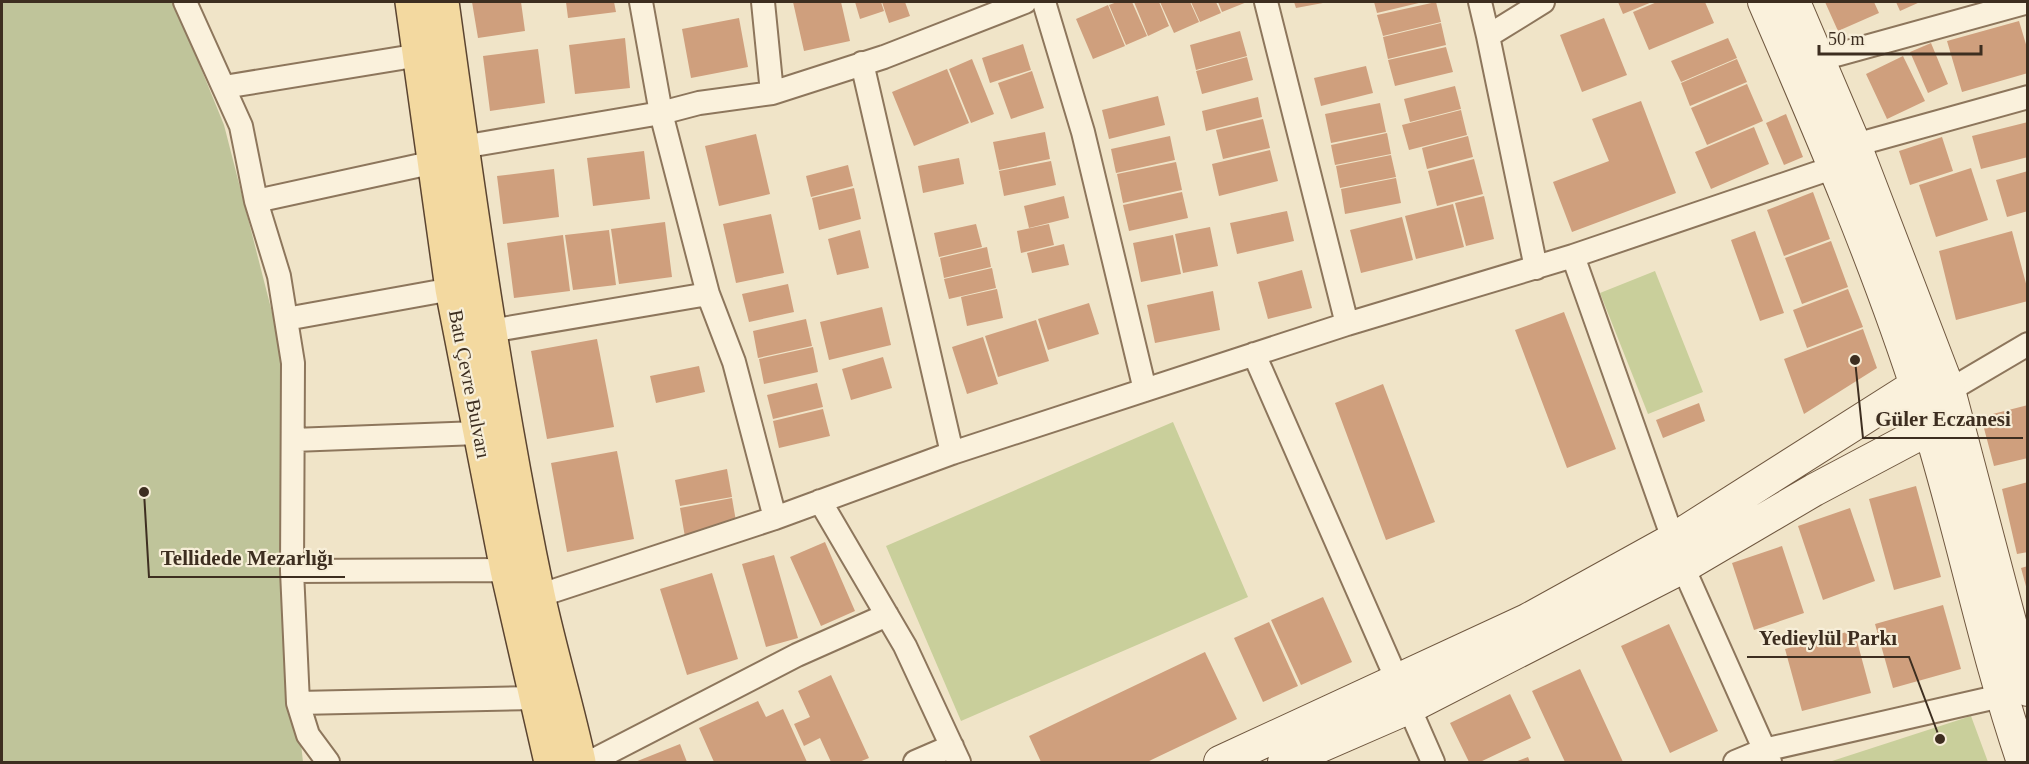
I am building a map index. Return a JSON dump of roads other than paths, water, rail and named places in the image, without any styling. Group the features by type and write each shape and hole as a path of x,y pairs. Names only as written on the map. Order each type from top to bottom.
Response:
{"main road":[{"name":"Batı Çevre Bulvarı","path":"412,2 420,55 448,155 490,331 538,596 579,762"},
{"name":"Batı Çevre Bulvarı","path":"442,2 452,289 478,433 551,762"},
{"path":"1764,2 1845,156 1949,390 2019,682 2024,762"},
{"path":"1794,2 1818,60 1845,156 1923,407 2019,682"},
{"path":"1284,762 1402,694 1677,553 1814,490 1923,407"},
{"path":"1677,553 1923,407"},
{"path":"1220,762 1402,694"}],"street":[{"path":"184,2 241,126 256,201 279,276 292,363 292,572 298,703 308,735 328,762"},
{"path":"641,2 661,113 708,294 734,362 775,518"},
{"path":"763,2 772,93"},
{"path":"256,201 448,155 661,113 699,103 772,93 884,57 1025,2"},
{"path":"1044,2 1083,132 1145,390"},
{"path":"1266,2 1347,324"},
{"path":"1480,2 1536,268"},
{"path":"1488,36 1543,2"},
{"path":"1818,60 2028,2"},
{"path":"224,87 420,55"},
{"path":"862,63 952,453"},
{"path":"292,572 507,570 538,596 775,518 952,453 1347,324 1573,256 1845,156 2028,97"},
{"path":"1573,256 1677,553 1767,756"},
{"path":"286,319 452,289"},
{"path":"490,331 708,294"},
{"path":"1923,407 2028,344"},
{"path":"1254,354 1433,762"},
{"path":"293,440 478,433"},
{"path":"820,501 905,646 956,754 915,762"},
{"path":"590,762 797,655 887,615"},
{"path":"1735,762 1767,756 2019,682"},
{"path":"298,703 537,698"}],"place":[{"name":"Güler Eczanesi","path":"1855,360"},
{"name":"Tellidede Mezarlığı","path":"144,492"},
{"name":"Yedieylül Parkı","path":"1940,739"}]}
